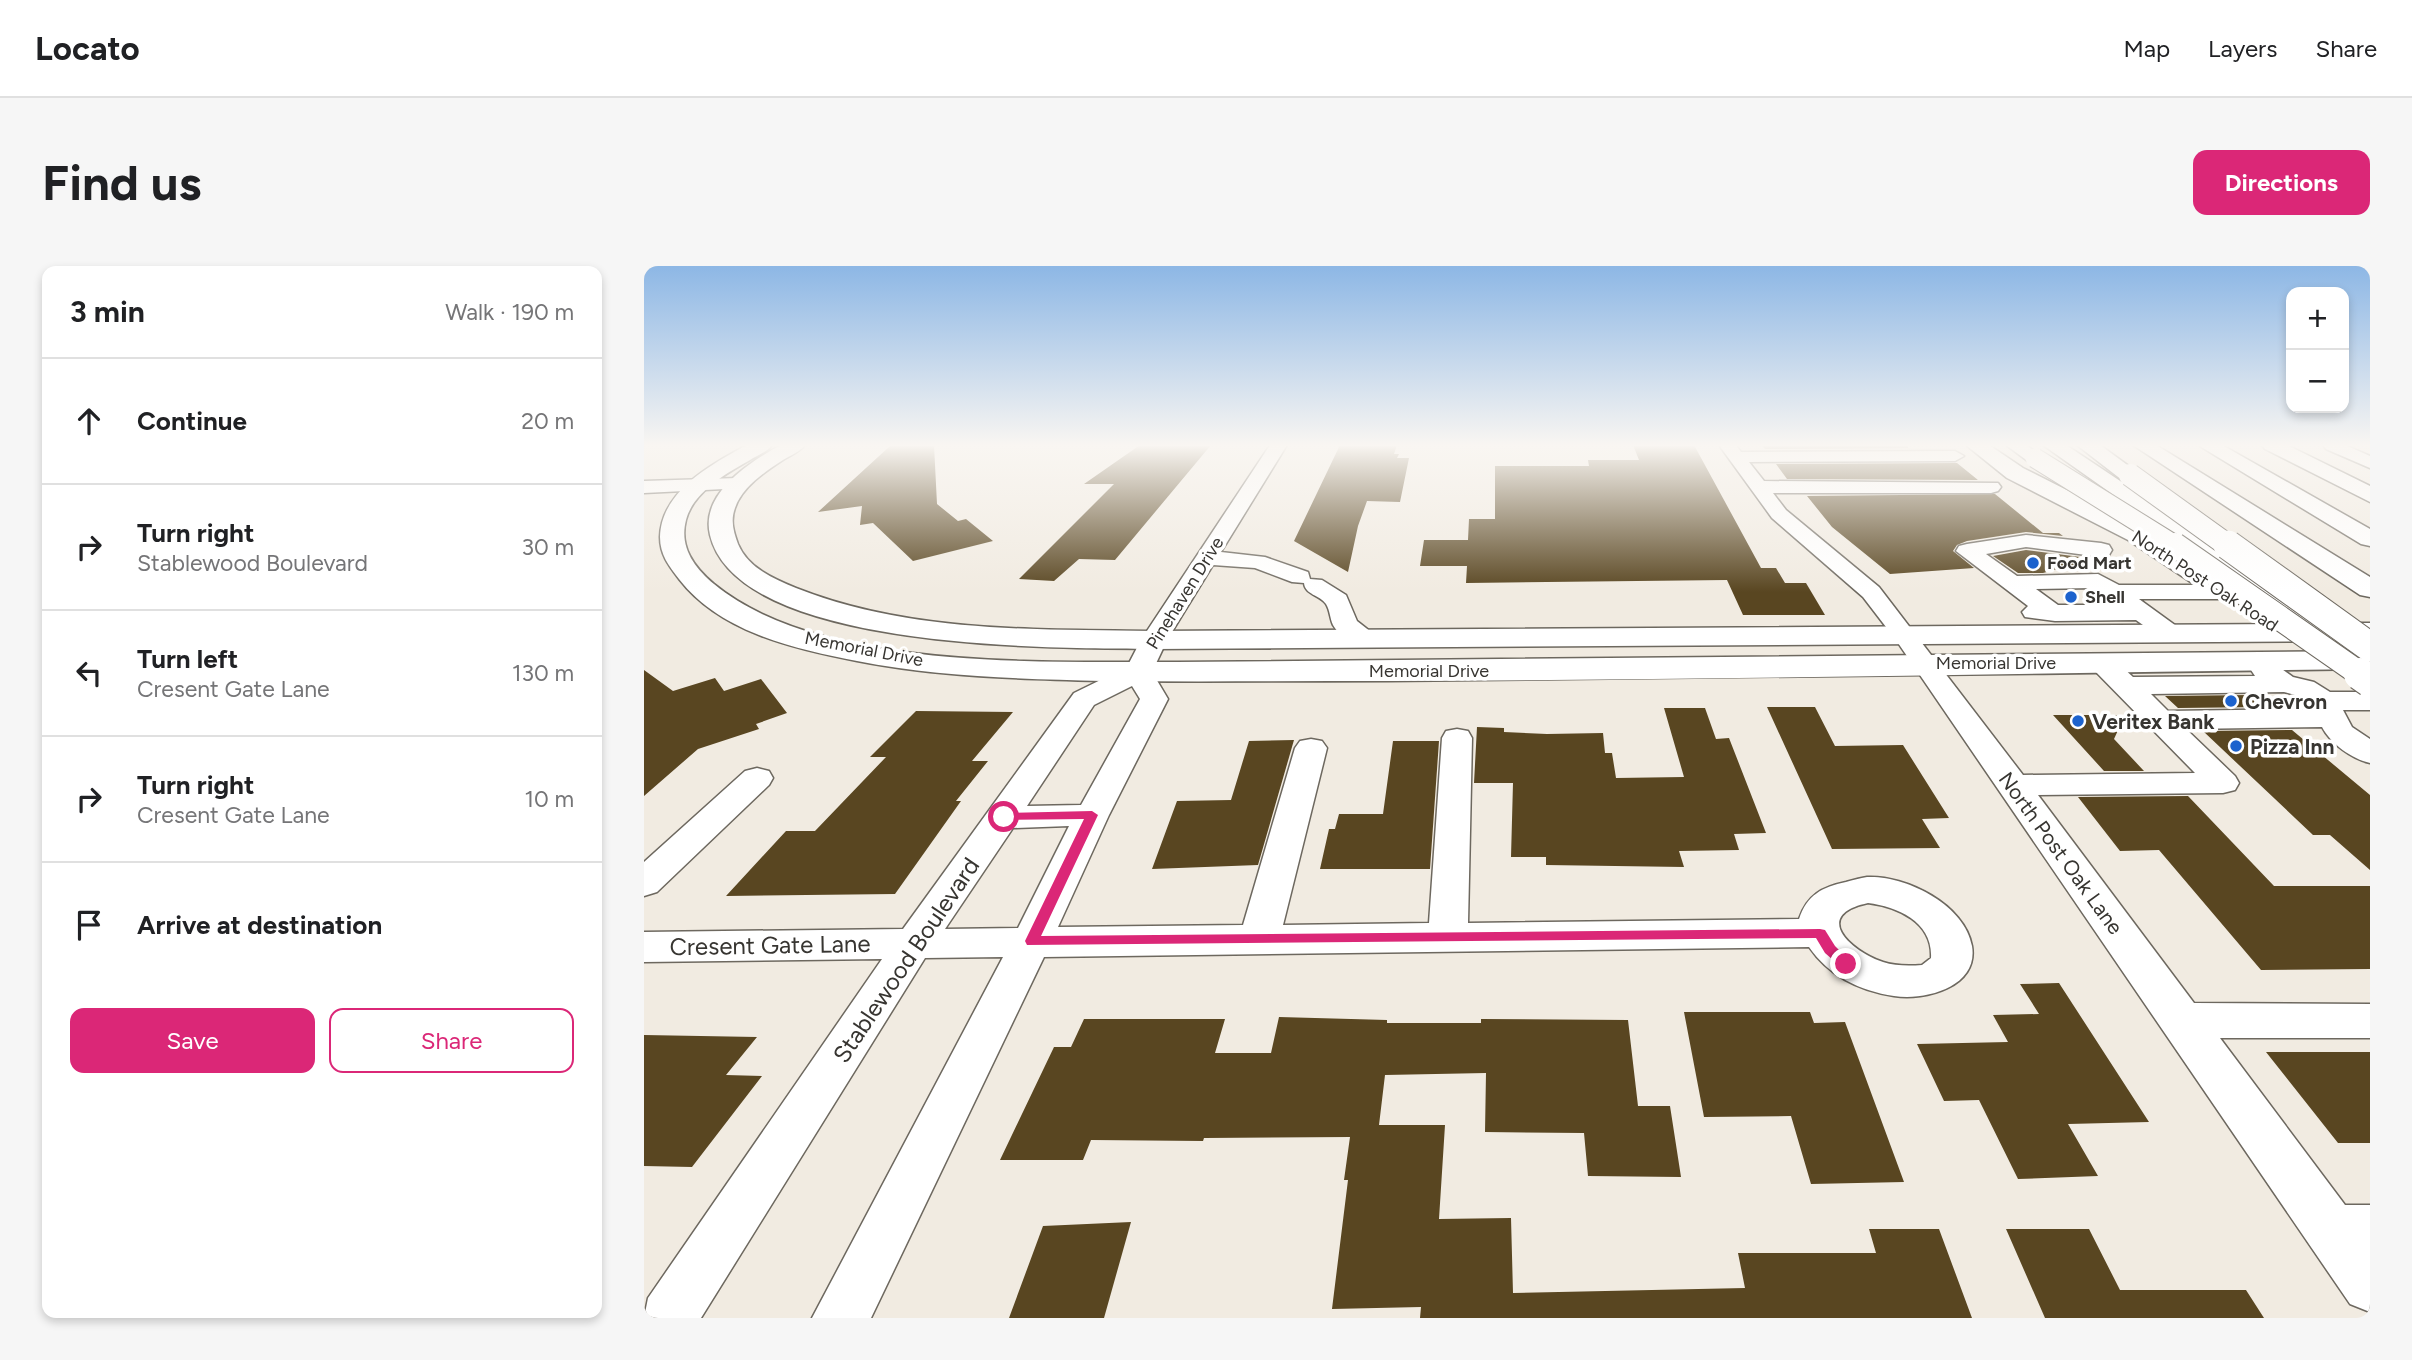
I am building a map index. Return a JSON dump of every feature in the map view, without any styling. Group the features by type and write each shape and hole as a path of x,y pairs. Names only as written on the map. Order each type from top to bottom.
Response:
{"main road":[{"name":"Memorial Drive","path":"691,494 680,504 672,519 673,552 693,582 721,604 766,626 814,642 884,656 947,664 1025,670 1146,656 1367,639 2284,633"},
{"name":"Memorial Drive","path":"732,494 719,514 720,531 733,560 755,579 792,597 845,615 959,633 1146,656 1608,668 2252,661 2325,647 2370,656"},
{"name":"North Post Oak Road","path":"2057,494 2137,535 2284,633 2325,647"},
{"name":"North Post Oak Road","path":"2106,494 2325,647"},
{"path":"2153,494 2370,656"},
{"path":"2220,494 2370,589"},
{"path":"2293,494 2370,539"},
{"path":"2338,494 2370,512"},
{"path":"1608,668 1858,646 1905,635"},
{"path":"2325,647 2370,695"}],"street":[{"name":"Pinehaven Drive","path":"1146,656 1247,494"},
{"name":"North Post Oak Lane","path":"1763,494 1779,513 1871,592 1905,635 2181,1020 2351,1231 2370,1284"},
{"path":"2101,494 2290,622 2370,656"},
{"path":"2137,535 2092,553 2105,587 2170,633"},
{"path":"2055,614 1967,551 2026,541 2101,550"},
{"path":"1207,558 1253,559 1271,563 1307,581 1337,600 1346,625 1367,639"},
{"path":"2013,583 2225,592"},
{"path":"2028,612 2144,613"},
{"path":"841,1318 1032,941 1092,815 1154,699 1146,656"},
{"name":"Stablewood Boulevard","path":"668,1318 915,942 1084,699 1146,656"},
{"path":"2252,661 2284,684"},
{"path":"2125,686 2284,684 2304,688 2328,710 2340,732 2370,754"},
{"path":"2160,720 2328,710 2370,701"},
{"path":"1448,937 1457,738"},
{"path":"1259,939 1311,748"},
{"path":"644,883 757,778"},
{"path":"1004,817 1092,815"},
{"name":"Cresent Gate Lane","path":"644,947 1820,933"},
{"path":"2181,1020 2370,1021"}],"lane":[{"path":"2012,785 2223,783 2102,662"}],"building":[{"path":"838,494 936,494 937,504 958,521 966,519 993,541 913,561 873,523 860,525 862,506 818,512"},
{"path":"1104,494 1170,494 1115,560 1079,559 1054,581 1019,579"},
{"path":"1316,494 1402,494 1400,502 1367,501 1358,526 1348,572 1294,541"},
{"path":"1495,494 1721,494 1761,568 1776,568 1785,583 1806,583 1825,615 1743,615 1727,580 1466,583 1467,566 1420,566 1424,540 1468,540 1469,519 1495,519"},
{"path":"1995,494 2043,533 2059,533 2063,536 2026,532 1967,541 1957,545 1953,551 1974,568 1890,574 1832,527 1807,496"},
{"path":"2026,550 2091,560 2043,573 2018,573 1993,556"},
{"path":"644,670 673,691 715,678 724,691 761,679 787,713 756,724 759,729 698,749 644,796"},
{"path":"2250,695 2264,707 2178,708 2165,696"},
{"path":"1767,707 1815,707 1835,746 1903,745 1949,818 1922,819 1940,848 1832,849"},
{"path":"1664,708 1705,708 1716,739 1729,738 1766,833 1734,834 1739,850 1679,851 1684,867 1546,865 1546,857 1511,857 1513,783 1474,783 1477,727 1504,728 1504,732 1603,733 1605,753 1612,753 1616,778 1684,777"},
{"path":"916,711 1013,712 972,761 988,761 956,801 961,801 895,894 726,896 786,831 815,831 886,757 870,757"},
{"path":"2053,715 2125,715 2114,739 2144,771 2104,771"},
{"path":"2292,730 2370,795 2370,870 2330,835 2313,835 2203,731"},
{"path":"1294,740 1258,865 1152,869 1177,801 1231,800 1249,741"},
{"path":"1393,741 1439,741 1430,869 1320,869 1329,829 1335,829 1339,814 1383,814"},
{"path":"2188,796 2274,886 2370,886 2370,969 2261,970 2159,850 2120,851 2078,797"},
{"path":"2059,983 2149,1122 2068,1124 2098,1176 2018,1179 1979,1100 1944,1101 1917,1044 2008,1042 1993,1015 2039,1014 2020,984"},
{"path":"1684,1012 1810,1012 1814,1023 1845,1022 1904,1182 1811,1184 1791,1116 1704,1117"},
{"path":"1279,1017 1387,1020 1387,1023 1481,1023 1481,1019 1628,1020 1638,1106 1670,1106 1681,1177 1588,1176 1584,1133 1485,1132 1486,1073 1385,1075 1379,1125 1445,1125 1439,1219 1511,1218 1513,1293 1745,1288 1738,1253 1876,1253 1869,1229 1939,1229 1972,1318 1420,1318 1421,1307 1332,1309 1348,1180 1344,1180 1350,1137 1204,1138 1203,1141 1091,1140 1083,1160 1000,1160 1054,1047 1071,1047 1084,1019 1225,1019 1215,1053 1271,1053"},
{"path":"644,1035 757,1037 726,1075 762,1076 692,1167 644,1166"},
{"path":"2266,1052 2370,1052 2370,1143 2338,1143"},
{"path":"1131,1222 1104,1318 1009,1318 1043,1226"},
{"path":"2006,1229 2089,1229 2120,1290 2246,1290 2264,1318 2045,1318"}],"place":[{"name":"Food Mart","path":"2033,563"},
{"name":"Shell","path":"2071,597"},
{"name":"Chevron","path":"2231,701"},
{"name":"Veritex Bank","path":"2078,721"},
{"name":"Pizza Inn","path":"2236,746"}],"route":[{"path":"1004,817 1092,815 1032,941 1820,933 1830,949 1846,964"}]}
